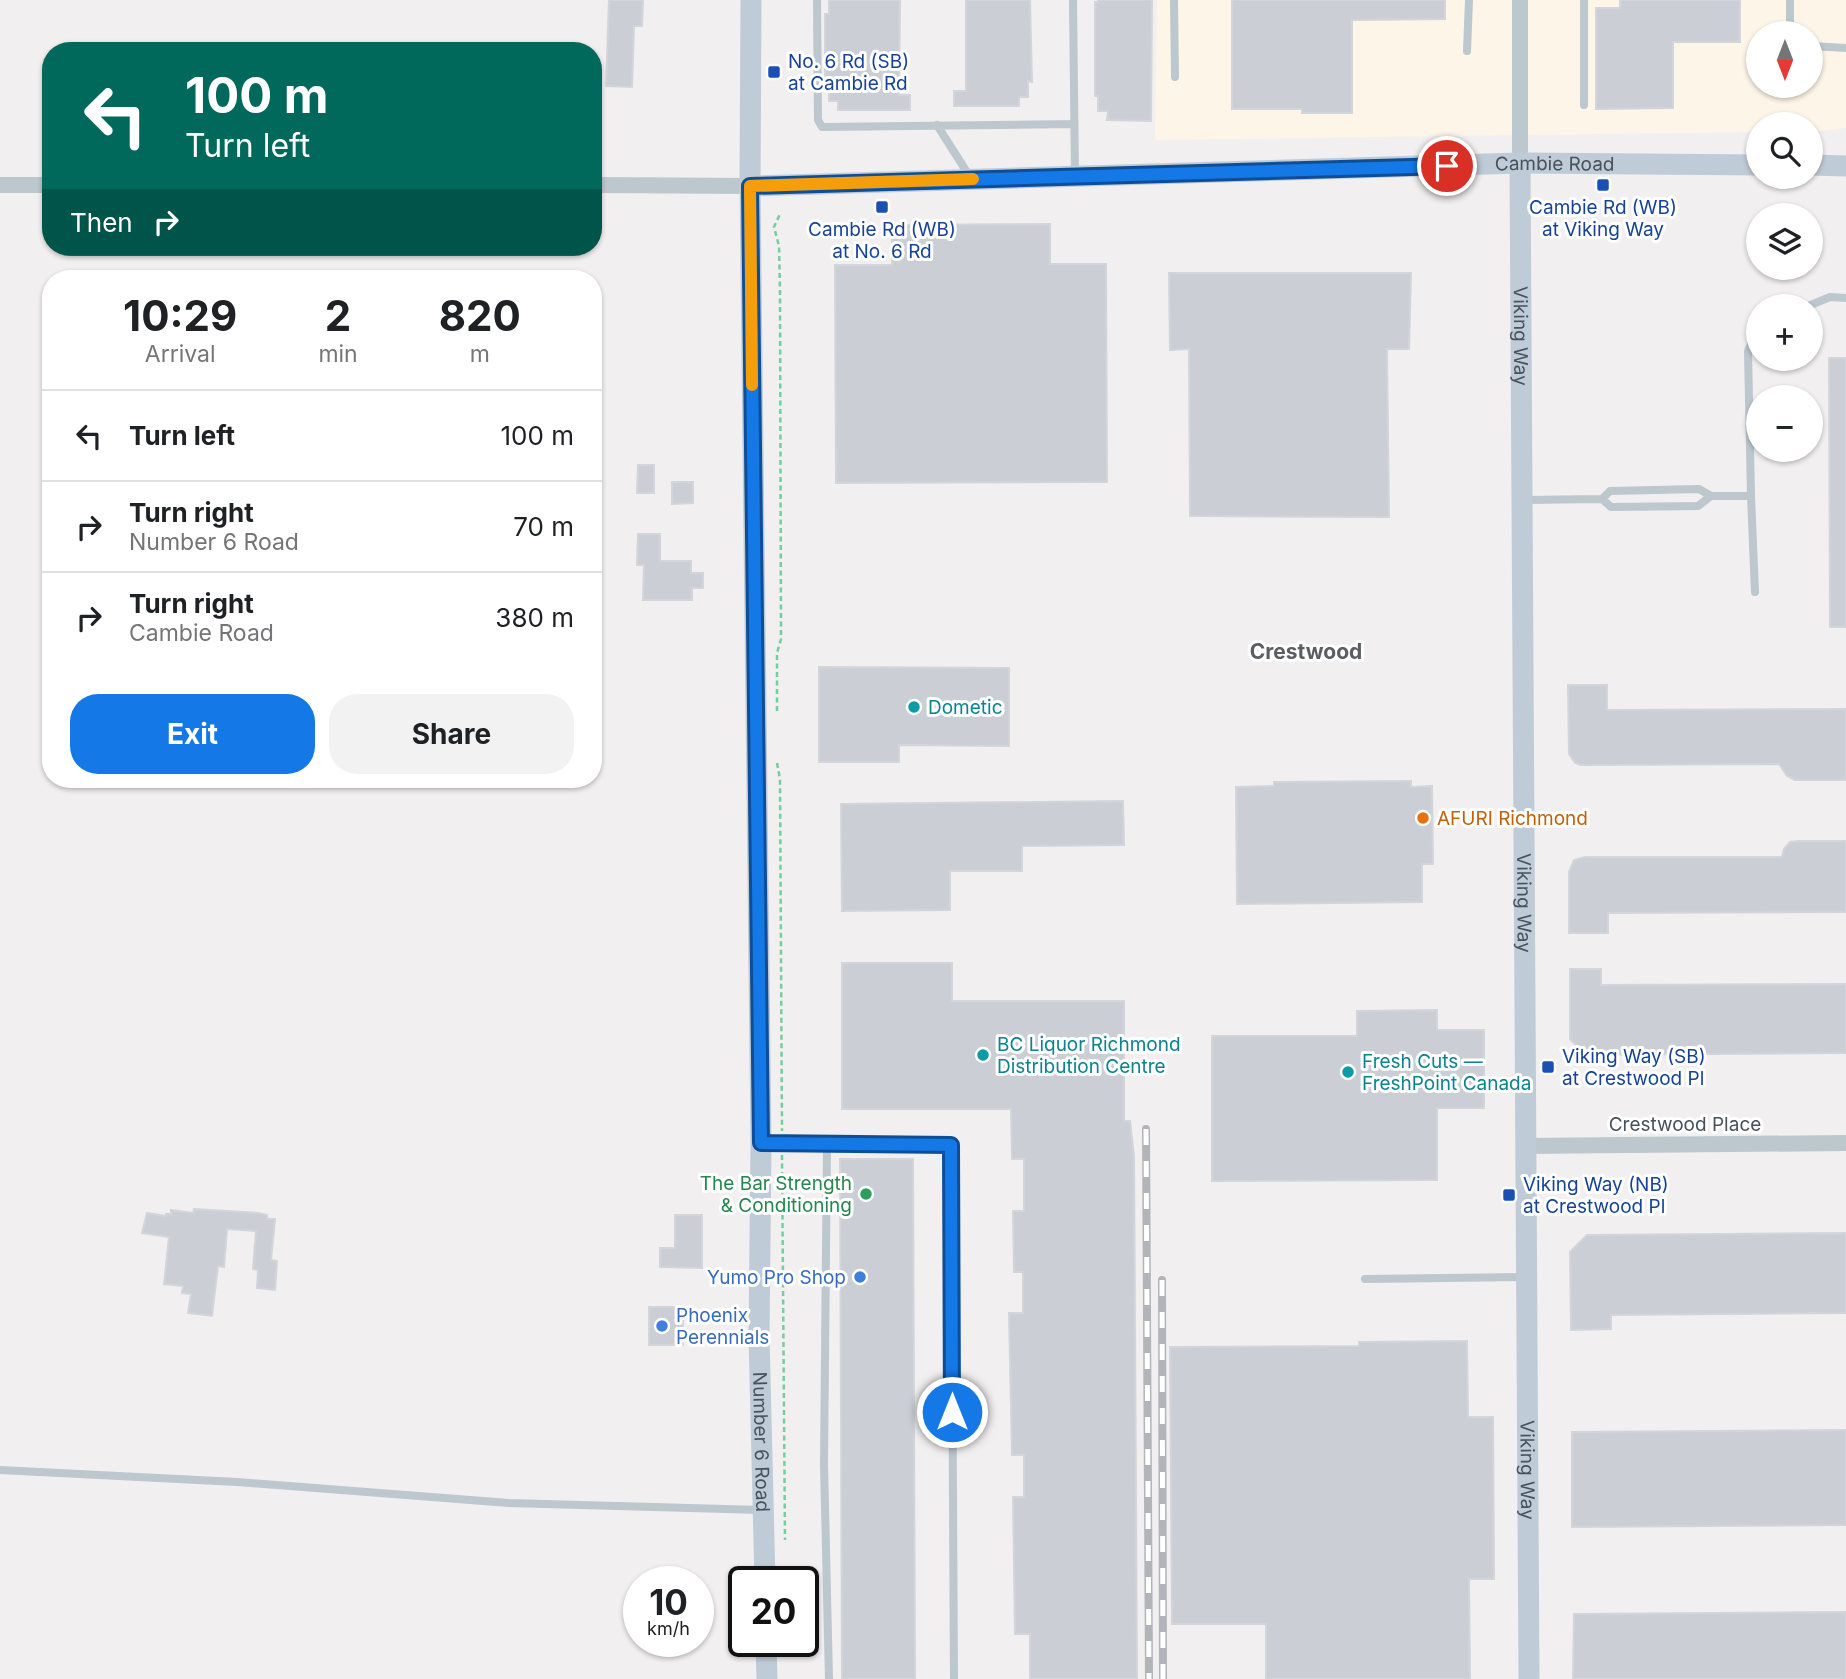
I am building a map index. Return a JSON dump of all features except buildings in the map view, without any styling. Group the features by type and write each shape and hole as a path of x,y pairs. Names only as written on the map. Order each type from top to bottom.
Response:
{"main road":[{"name":"Number 6 Road","path":"751,0 750,186 761,1143 760,1336 765,1566"},
{"name":"Cambie Road","path":"750,186 1520,163 1746,165"},
{"name":"Viking Way","path":"1520,163 1529,1679"},
{"path":"1823,165 1846,166"},
{"path":"766,1657 767,1679"}],"street":[{"name":"Viking Way","path":"1520,0 1520,163"},
{"path":"0,185 42,185"},
{"name":"Cambie Road","path":"602,186 750,186"},
{"name":"Crestwood Place","path":"1525,1146 1846,1143"}],"lane":[{"path":"817,0 822,127 1074,124"},
{"path":"1073,0 1075,176"},
{"path":"1174,0 1175,77"},
{"path":"1467,51 1469,0"},
{"path":"1584,0 1584,105"},
{"path":"1790,0 1790,21"},
{"path":"1824,47 1846,48"},
{"path":"937,125 972,179"},
{"path":"1823,300 1830,297 1846,298"},
{"path":"1748,371 1755,592"},
{"path":"1602,499 1610,491 1699,489 1710,496 1751,496"},
{"path":"1522,500 1602,499 1611,507 1699,506 1710,496"},
{"path":"761,1143 951,1145 954,1679"},
{"path":"827,1143 824,1464 829,1679"},
{"path":"1365,1279 1526,1277"},
{"path":"0,1470 237,1482 509,1503 765,1511"}],"path":[{"path":"777,722 776,653 781,639 780,291 779,246 774,227 780,214"},
{"path":"777,764 780,779 785,1541"}],"shaded area":[{"path":"1157,0 1846,0 1846,128 1823,131 1823,112 1746,112 1746,132 1155,140"}],"railway":[{"path":"1146,1129 1149,1679"},
{"path":"1162,1280 1163,1679"}],"slow traffic":[{"path":"752,385 750,186 973,179"}],"place":[{"name":"No. 6 Rd (SB) at Cambie Rd","path":"774,72"},
{"name":"Cambie Rd (WB) at Viking Way","path":"1603,185"},
{"name":"Cambie Rd (WB) at No. 6 Rd","path":"882,207"},
{"name":"Dometic","path":"914,707"},
{"name":"AFURI Richmond","path":"1423,818"},
{"name":"BC Liquor Richmond Distribution Centre","path":"983,1055"},
{"name":"Viking Way (SB) at Crestwood Pl","path":"1548,1067"},
{"name":"Fresh Cuts — FreshPoint Canada","path":"1348,1072"},
{"name":"The Bar Strength & Conditioning","path":"866,1194"},
{"name":"Viking Way (NB) at Crestwood Pl","path":"1509,1195"},
{"name":"Yumo Pro Shop","path":"860,1277"},
{"name":"Phoenix Perennials","path":"662,1326"}],"district":[{"name":"Crestwood","path":"1306,652"}],"route":[{"path":"952,1412 951,1145 761,1143 750,186 1447,166"}]}
